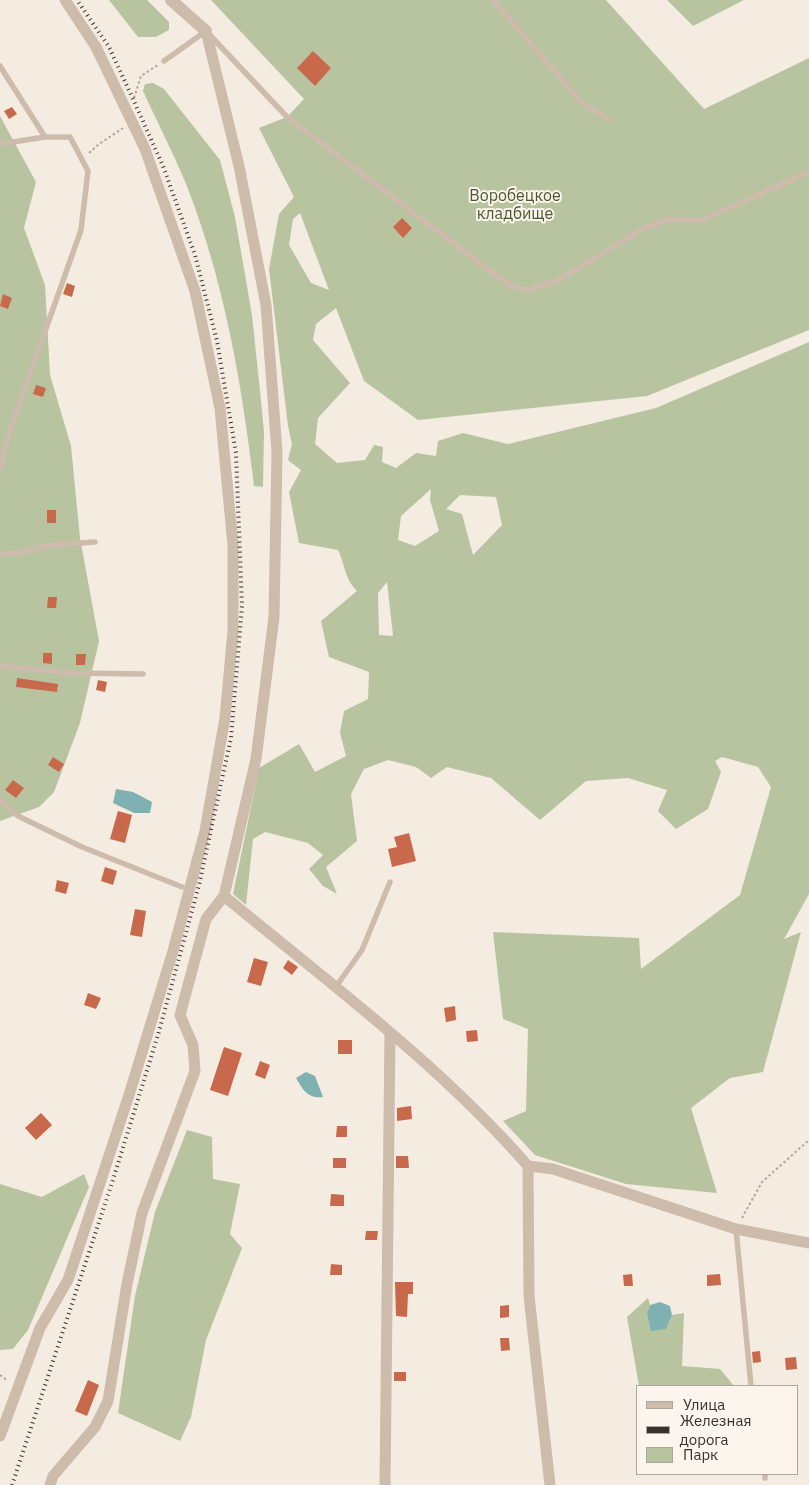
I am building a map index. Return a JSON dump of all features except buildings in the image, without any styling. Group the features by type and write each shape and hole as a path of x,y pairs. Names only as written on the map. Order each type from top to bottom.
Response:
{"street":[{"path":"0,1436 40,1328 68,1280 129,1095 173,952 205,831 225,718 233,631 233,546 220,408 195,291 145,149 96,47 66,0"},
{"path":"50,1485 53,1476 95,1427 108,1401 126,1284 142,1213 195,1071 193,1044 180,1015 206,918 224,896 256,759 274,617 278,452 266,305 239,166 206,31 171,0"},
{"path":"224,896 390,1032 492,1124 528,1166 529,1296 550,1485"},
{"path":"385,1485 390,1032"},
{"path":"528,1166 553,1169 736,1229 809,1243"}],"lane":[{"path":"493,0 582,103 610,120"},
{"path":"164,61 206,31 287,117 510,286 528,290 559,280 644,228 670,219 700,221 809,172"},
{"path":"0,66 45,137"},
{"path":"0,144 45,137 70,137 88,171 81,230 10,430 0,468"},
{"path":"0,554 24,552 51,545 95,542"},
{"path":"0,666 18,670 70,673 143,674"},
{"path":"0,800 18,816 82,846 182,887"},
{"path":"335,988 362,950 390,882"},
{"path":"736,1229 751,1385"}],"path":[{"path":"736,1229 762,1182 809,1140"}],"green space":[{"path":"109,0 147,0 169,22 169,30 156,37 138,37"},
{"name":"Воробецкое кладбище","path":"211,0 606,0 704,109 809,58 809,330 647,396 418,420 364,381 336,308 316,324 313,340 350,383 318,418 315,444 337,463 365,460 374,445 383,447 382,462 396,468 416,453 436,456 438,441 463,433 508,444 656,408 809,342 809,894 784,939 801,932 763,1072 730,1078 691,1108 717,1193 626,1184 535,1155 503,1121 526,1111 528,1029 503,1019 493,932 639,938 641,969 740,895 771,787 758,767 722,757 715,761 721,772 708,809 676,829 658,811 667,790 628,778 586,781 540,820 491,778 447,767 431,778 416,767 388,760 364,769 351,794 357,841 326,867 337,894 323,886 309,869 323,855 308,843 265,832 253,839 246,905 233,894 259,768 299,744 315,772 346,756 340,733 344,711 368,699 369,672 329,657 321,621 357,591 347,577 338,550 299,543 289,492 301,470 288,460 292,444 288,426 269,269 279,214 294,197 259,128 287,117 304,99","holes":["300,213 329,290 311,283 289,245 293,219","431,489 430,500 439,531 415,546 398,540 401,516","460,495 496,497 502,525 473,555 462,514 446,509","387,582 392,636 379,635 378,593"]},
{"path":"667,0 744,0 693,26"},
{"path":"153,83 164,89 220,160 235,217 252,315 264,432 263,487 254,486 244,409 230,333 211,257 186,184 143,91 145,84"},
{"path":"0,116 36,182 24,228 45,285 50,375 71,446 80,538 99,641 80,723 54,792 39,807 0,821"},
{"path":"187,1130 212,1137 213,1179 240,1184 230,1234 242,1248 206,1340 191,1417 180,1441 118,1413 135,1296 155,1212"},
{"path":"84,1174 89,1187 28,1330 13,1349 0,1350 0,1184 42,1197"},
{"path":"648,1298 650,1305 647,1313 650,1319 666,1329 672,1315 684,1313 682,1366 720,1369 733,1385 639,1385 627,1317"}],"water":[{"path":"116,789 133,792 152,802 150,813 134,813 113,803"},
{"path":"306,1072 315,1076 323,1097 313,1097 306,1093 301,1086 296,1078"},
{"path":"660,1302 670,1306 672,1315 666,1329 651,1331 647,1313 650,1305"}],"railway":[{"path":"12,1485 112,1183 158,1035 199,885 231,738 242,606 236,453 217,341 195,255 163,166 109,47 77,0"}]}
